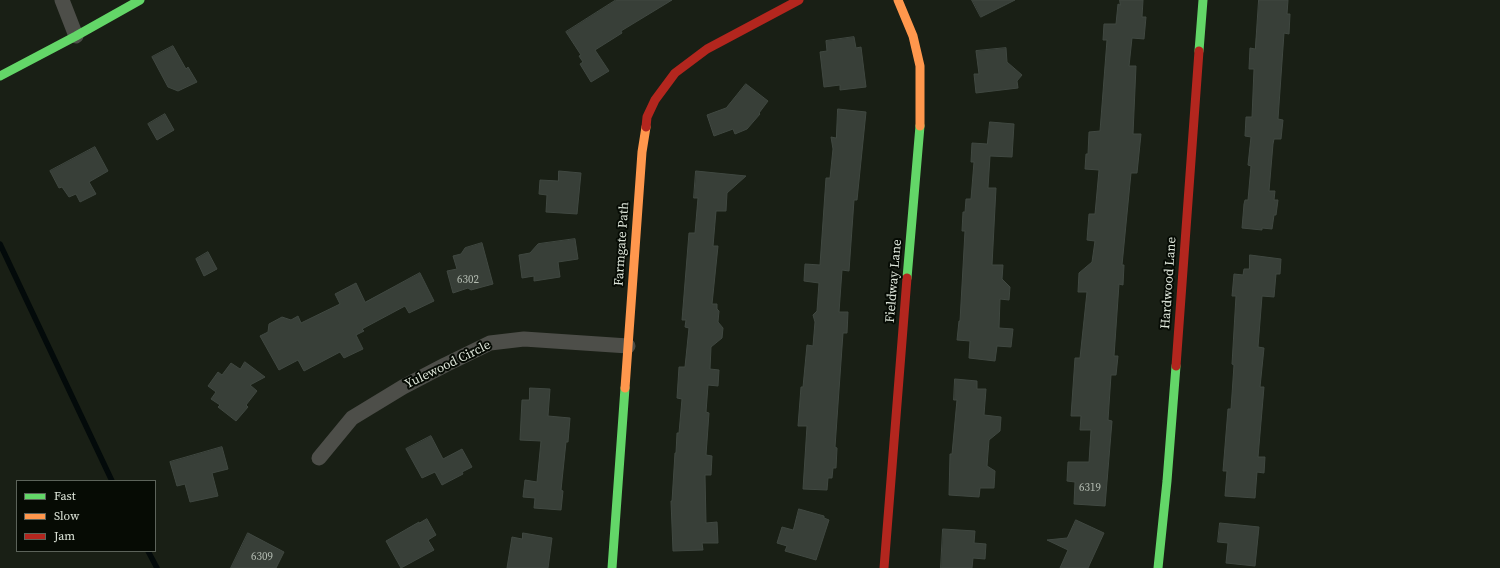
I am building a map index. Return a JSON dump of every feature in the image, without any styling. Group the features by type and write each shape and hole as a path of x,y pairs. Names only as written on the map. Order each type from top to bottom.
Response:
{"street":[{"path":"62,0 76,36"},
{"path":"0,76 140,0"},
{"name":"Farmgate Path","path":"612,568 642,152 647,117 655,100 675,73 707,49 799,0"},
{"name":"Fieldway Lane","path":"884,568 920,121 920,66 913,36 898,0"},
{"name":"Hardwood Lane","path":"1158,568 1168,480 1203,0"},
{"name":"Yulewood Circle","path":"319,458 352,418 403,387 490,343 524,339 628,346"}],"building":[{"path":"616,0 672,0 621,31 622,33 595,50 609,71 591,82 580,64 583,62 579,56 581,55 566,32"},
{"path":"972,0 1015,0 981,17"},
{"path":"1120,0 1143,0 1142,17 1146,17 1144,39 1132,38 1129,66 1136,66 1133,134 1141,134 1137,173 1131,173 1122,265 1124,265 1123,285 1119,284 1114,356 1118,356 1116,375 1111,375 1108,420 1112,421 1105,506 1074,504 1075,482 1067,481 1068,462 1089,462 1091,430 1080,430 1081,416 1071,416 1075,358 1080,358 1087,292 1078,292 1079,273 1092,262 1095,241 1087,240 1089,214 1095,214 1099,170 1085,169 1086,154 1088,154 1089,132 1100,131 1107,40 1103,40 1104,24 1116,24 1118,4 1120,5"},
{"path":"1259,0 1288,0 1287,14 1290,14 1289,34 1284,33 1278,119 1283,120 1281,139 1274,139 1269,191 1275,191 1274,200 1278,200 1272,229 1262,228 1262,230 1242,228 1244,204 1245,200 1248,200 1251,166 1248,165 1251,137 1245,136 1246,117 1252,117 1254,69 1249,69 1250,48 1255,49"},
{"path":"854,37 856,48 861,47 866,87 840,90 840,85 824,87 820,52 827,51 826,41"},
{"path":"173,46 186,69 188,67 197,82 178,91 168,87 152,57"},
{"path":"1006,48 1007,62 1022,75 1017,81 1018,88 976,93 974,74 979,74 976,51"},
{"path":"746,84 768,101 759,113 760,114 747,129 735,134 733,129 714,136 707,115 726,108"},
{"path":"838,109 866,112 857,200 854,200 849,271 842,270 839,312 848,312 847,333 843,333 835,447 837,448 836,468 833,468 832,478 828,478 827,490 803,489 807,426 798,426 801,387 803,387 807,345 813,346 815,322 813,315 817,311 819,283 804,281 805,264 820,265 826,178 830,178 833,149 831,137 836,138"},
{"path":"165,114 174,130 157,140 148,124"},
{"path":"990,122 1014,124 1012,157 990,156 988,188 996,188 992,265 1003,265 1002,279 1010,287 1009,300 1000,299 999,328 1013,329 1011,347 997,346 995,361 969,358 970,341 957,340 960,321 965,231 962,231 963,212 965,212 966,199 971,199 974,162 971,162 972,143 987,144"},
{"path":"95,147 108,171 89,182 96,194 80,202 76,194 69,197 62,187 59,188 50,171"},
{"path":"559,171 581,173 577,214 546,212 547,195 539,194 540,180 558,181"},
{"path":"696,171 746,176 727,193 726,211 716,211 713,246 718,246 712,304 717,304 717,309 719,311 718,322 723,328 722,338 711,347 710,369 719,370 718,386 708,385 706,412 709,413 706,455 712,456 711,475 705,475 706,523 717,522 718,543 702,543 703,550 673,551 671,501 677,433 679,433 682,399 677,398 679,367 685,367 689,328 685,327 686,320 682,320 689,233 695,233 698,198 694,198"},
{"path":"575,239 578,259 558,262 560,277 534,281 534,276 522,278 519,255 530,253 538,244"},
{"path":"482,243 493,284 471,290 468,288 453,293 447,271 457,269 453,256 461,254 465,248"},
{"path":"208,252 217,269 204,276 196,259"},
{"path":"1250,255 1281,259 1280,274 1276,274 1274,297 1262,296 1258,347 1264,348 1260,387 1264,387 1258,457 1265,457 1264,473 1257,472 1255,498 1225,496 1227,471 1223,471 1228,409 1231,409 1234,365 1232,364 1236,296 1232,296 1234,274 1243,275 1244,269 1249,269"},
{"path":"420,273 434,301 409,313 405,306 362,329 364,331 356,335 363,349 344,358 340,352 304,371 298,360 279,370 260,336 268,332 269,324 282,317 291,320 298,316 301,323 340,304 335,294 356,283 365,302"},
{"path":"245,362 265,377 250,385 257,391 246,405 248,407 236,421 218,407 220,405 211,399 216,392 208,386 218,372 222,375 231,363 240,369"},
{"path":"955,379 977,381 977,389 986,389 984,415 1001,417 1000,431 989,440 987,466 995,471 994,488 980,488 979,497 949,495 950,454 952,454 957,400 954,400"},
{"path":"530,388 550,389 548,416 570,418 561,490 563,491 561,510 534,508 535,498 523,497 525,480 537,482 541,441 520,440 522,400 529,400"},
{"path":"431,436 443,459 462,449 472,467 462,472 463,474 442,485 435,472 422,478 406,449"},
{"path":"222,447 228,469 212,473 218,496 190,502 185,484 177,486 170,462"},
{"path":"799,509 824,516 824,518 829,520 816,560 785,551 787,546 777,543 782,527 793,530"},
{"path":"427,519 436,535 428,540 434,550 401,568 386,541"},
{"path":"1076,520 1104,533 1088,568 1060,568 1068,550 1047,540 1067,538"},
{"path":"1220,523 1259,527 1255,566 1226,563 1228,543 1218,542"},
{"path":"943,529 975,531 974,543 986,544 985,559 973,558 972,568 941,568"},
{"path":"248,533 284,552 276,568 231,568"},
{"path":"523,533 552,538 548,568 507,568 512,537 522,539"}],"waterway":[{"path":"0,244 112,480"},
{"path":"149,552 157,568"}],"traffic: fast":[{"path":"0,76 140,0"},
{"path":"1199,51 1203,0"},
{"path":"907,278 920,126"},
{"path":"1158,568 1167,481 1176,366"},
{"path":"612,568 625,388"}],"traffic: slow":[{"path":"898,0 913,36 920,66 920,126"},
{"path":"625,388 642,152 646,127"}],"traffic: jam":[{"path":"646,127 647,117 655,100 675,73 707,49 799,0"},
{"path":"1176,366 1199,51"},
{"path":"884,568 907,278"}]}
